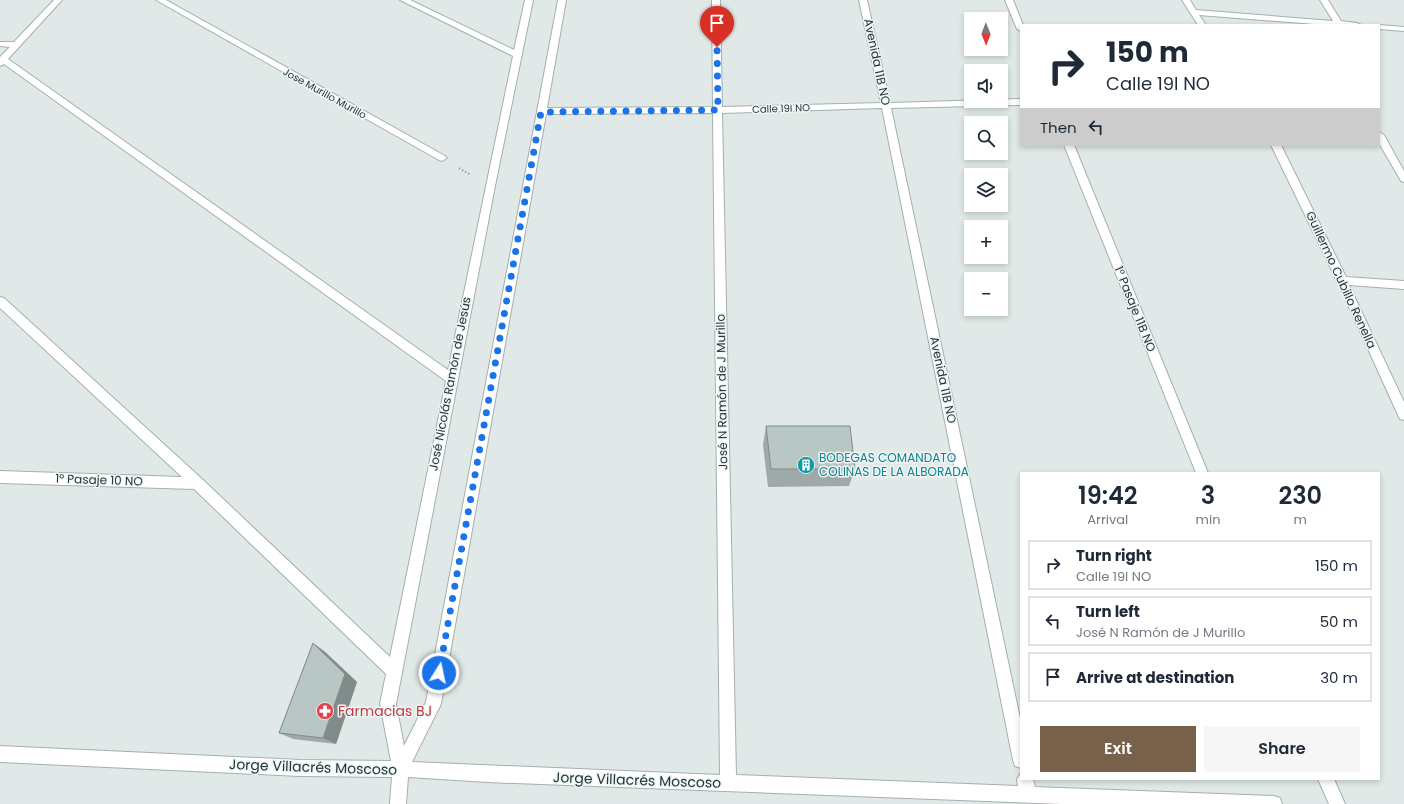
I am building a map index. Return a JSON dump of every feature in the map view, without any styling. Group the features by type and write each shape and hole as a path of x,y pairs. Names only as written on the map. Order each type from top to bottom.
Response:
{"street":[{"path":"58,0 2,61 451,378"},
{"name":"Jose Murillo Murillo","path":"160,0 442,158"},
{"path":"404,0 518,55"},
{"name":"José Nicolás Ramón de Jesús","path":"398,804 400,769 388,704 451,378 530,0"},
{"name":"José Nicolás Ramón de Jesús","path":"400,769 433,704 562,0"},
{"name":"José N Ramón de J Murillo","path":"716,0 728,783"},
{"name":"Avenida 11B NO","path":"863,0 886,104 1020,755"},
{"path":"1009,0 1020,27"},
{"path":"1186,0 1201,24"},
{"path":"1324,0 1339,24"},
{"path":"1193,12 1339,24"},
{"path":"1380,27 1404,29"},
{"path":"0,44 17,45"},
{"name":"Calle 19I NO","path":"541,112 718,110 886,104 1020,102"},
{"path":"1380,136 1404,179"},
{"name":"1° Pasaje 11B NO","path":"1068,146 1202,472"},
{"name":"Guillermo Cubillo Renella","path":"1276,146 1342,281 1404,415"},
{"path":"1342,281 1404,285"},
{"path":"0,301 197,482 395,672"},
{"name":"1° Pasaje 10 NO","path":"0,477 197,482"},
{"name":"Jorge Villacrés Moscoso","path":"0,754 300,768 400,769 488,774 728,783 1027,787 1274,804"},
{"path":"1326,780 1337,804"}],"path":[{"path":"442,158 490,186"}],"building":[{"path":"766,426 850,426 855,469 771,469"},
{"name":"Farmacias BJ","path":"313,643 345,674 323,738 279,733"}],"place":[{"name":"BODEGAS COMANDATO COLINAS DE LA ALBORADA","path":"806,465"},
{"name":"Farmacias BJ","path":"325,711"}],"route":[{"path":"439,673 541,112 718,110 717,47"}]}
